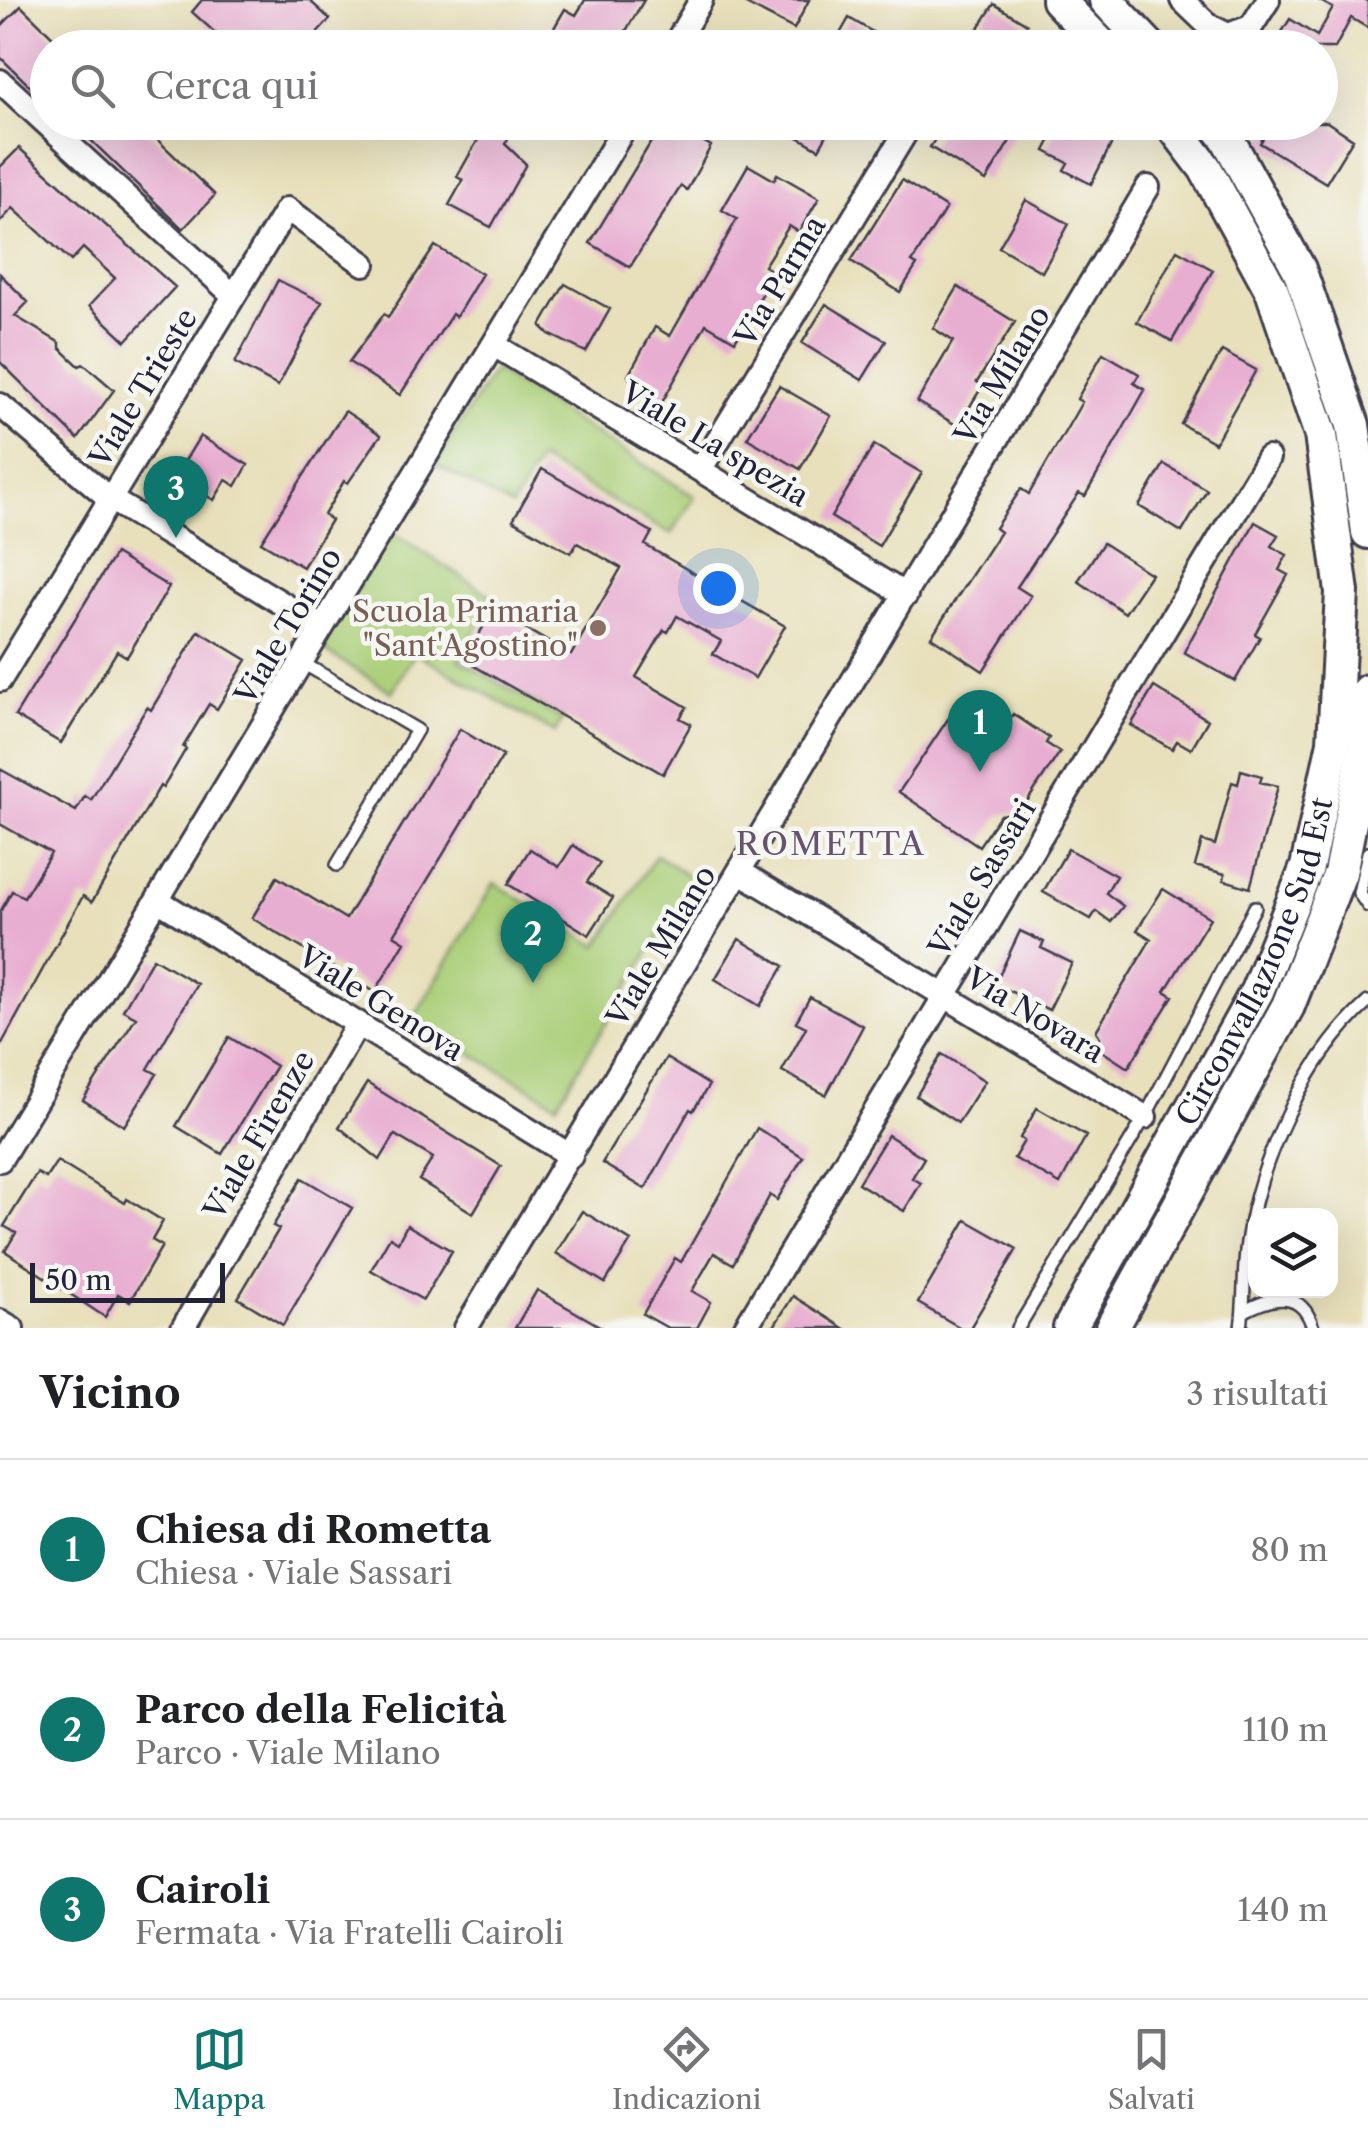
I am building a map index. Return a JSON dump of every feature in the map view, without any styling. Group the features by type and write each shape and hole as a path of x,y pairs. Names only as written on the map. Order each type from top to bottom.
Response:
{"main road":[{"path":"1058,0 1087,30"},
{"path":"1106,0 1134,30"},
{"name":"Circonvallazione Sud Est","path":"1070,1328 1258,991 1308,867 1334,742 1342,592 1321,434 1272,291 1205,168 1184,140"},
{"path":"1227,140 1299,270 1353,425 1368,532"},
{"name":"Circonvallazione Sud Est","path":"1112,1328 1288,1006 1340,873 1363,790 1368,690"}],"street":[{"path":"683,30 701,0"},
{"path":"1182,0 1218,30"},
{"path":"1241,30 1251,26 1268,0"},
{"path":"0,82 30,109"},
{"path":"63,140 234,296"},
{"name":"Viale Torino","path":"0,1160 617,140"},
{"name":"Via Parma","path":"700,470 901,140"},
{"name":"Via Milano","path":"906,594 1148,186"},
{"name":"Viale Trieste","path":"0,680 287,209 364,264"},
{"name":"Viale La spezia","path":"494,345 906,594"},
{"path":"0,405 110,500 321,626"},
{"name":"Viale Sassari","path":"745,1328 1268,458"},
{"name":"Viale Milano","path":"466,1328 906,594"},
{"name":"Via Novara","path":"740,872 1145,1116"},
{"name":"Viale Genova","path":"159,901 571,1156"},
{"name":"Viale Firenze","path":"183,1328 358,1023"},
{"path":"0,1321 12,1328"}],"lane":[{"path":"300,662 417,730 336,865"},
{"path":"1368,854 1359,892 1368,906"},
{"path":"1018,1328 1145,1116 1255,907"},
{"path":"1241,1328 1247,1243 1267,1160 1310,1074 1368,1002"},
{"path":"1243,1312 1264,1301 1290,1299 1306,1310 1313,1328"}],"green space":[{"path":"494,370 695,497 671,534 539,460 512,507 435,464"},
{"path":"392,532 493,597 459,660 563,719 555,733 415,653 392,692 320,648"},
{"path":"656,855 694,879 557,1104 413,1019 494,883 598,946"}],"building":[{"path":"202,0 309,0 330,19 320,30 212,30 192,12"},
{"path":"585,0 644,0 626,30 553,30 565,9 576,15"},
{"path":"738,0 809,0 794,29"},
{"path":"1318,0 1368,0 1368,28 1351,18 1338,42 1338,30 1320,30 1333,8"},
{"path":"994,4 1027,24 1023,30 977,30"},
{"path":"21,6 46,30 30,30 30,86 0,57 0,27"},
{"path":"849,18 869,30 842,30"},
{"path":"1290,19 1307,30 1283,30"},
{"path":"1338,129 1353,139 1326,183 1260,143 1338,140"},
{"path":"91,140 158,140 215,195 183,229"},
{"path":"478,140 507,140 505,144 526,164 491,227 449,205 463,180 457,177"},
{"path":"652,140 701,140 711,146 687,190 681,186 630,267 590,243"},
{"path":"803,140 824,140 819,149"},
{"path":"934,140 1010,140 986,181 930,147"},
{"path":"1051,140 1113,140 1091,184 1064,170 1068,163 1045,151"},
{"path":"19,148 175,287 126,341 89,306 115,278 83,248 71,261 13,208 0,222 0,167"},
{"path":"748,165 774,180 777,174 819,198 799,232 789,226 764,266 775,272 735,341 706,324 661,404 639,392 628,376 655,327 670,336 737,219 722,210"},
{"path":"902,180 946,208 912,262 917,265 900,292 851,261"},
{"path":"1026,200 1069,224 1042,272 999,247"},
{"path":"435,246 482,274 400,395 349,362 384,314 388,317"},
{"path":"1177,250 1213,270 1172,341 1137,322"},
{"path":"0,274 28,302 15,316 60,343 60,348 79,366 84,364 114,390 78,439 0,362"},
{"path":"278,280 322,302 278,386 235,363"},
{"path":"565,284 610,309 586,352 541,326"},
{"path":"958,287 1015,322 977,382 983,385 958,426 917,402 953,341 933,328"},
{"path":"826,304 886,341 862,380 802,343"},
{"path":"1222,351 1256,370 1215,443 1181,424"},
{"path":"1103,353 1139,374 1134,383 1145,390 1085,496 1079,493 1017,587 1031,596 983,671 931,637 1000,532 995,528 1021,489 1029,494 1082,402 1077,399"},
{"path":"779,386 831,416 800,469 747,438"},
{"path":"345,411 381,435 348,483 344,481 324,515 331,520 303,567 261,542"},
{"path":"200,436 248,465 236,486 226,480 214,500 175,477"},
{"path":"874,445 922,473 879,546 831,517"},
{"path":"1164,464 1207,490 1182,532 1139,506"},
{"path":"542,469 652,532 645,545 785,626 755,678 713,654 721,641 677,616 668,632 664,630 636,677 687,707 680,718 691,724 663,774 464,660 493,610 571,655 621,568 577,543 571,553 513,520"},
{"path":"1255,522 1278,535 1271,546 1287,555 1279,570 1288,575 1255,634 1260,637 1235,681 1184,652"},
{"path":"1103,543 1151,574 1125,613 1078,581"},
{"path":"115,554 169,587 127,657 117,651 61,743 15,716"},
{"path":"199,631 247,660 217,709 209,704 163,788 160,786 92,902 83,896 0,1047 0,912 12,891 24,897 51,853 0,824 0,769 76,811 85,796 91,800"},
{"path":"1154,687 1208,720 1191,749 1177,741 1172,749 1131,725"},
{"path":"1013,714 1049,738 1046,743 1060,752 1020,812 1000,815 979,846 899,792 948,719 990,748"},
{"path":"460,729 503,756 394,935 405,942 375,992 252,918 277,877 346,919"},
{"path":"1241,770 1262,776 1260,782 1278,786 1250,888 1224,880 1225,874 1195,866 1202,841 1215,845 1232,782 1238,784"},
{"path":"573,845 600,863 587,882 613,898 589,935 508,884 530,849 559,867"},
{"path":"1068,849 1116,876 1106,893 1123,906 1111,922 1096,911 1091,919 1043,892"},
{"path":"1163,889 1210,918 1165,991 1173,996 1128,1068 1094,1046 1100,1037 1096,1031 1151,939 1137,930"},
{"path":"1020,931 1044,942 1041,948 1072,963 1049,1010 995,984"},
{"path":"739,939 784,966 760,1006 715,979"},
{"path":"153,958 197,984 148,1069 157,1074 124,1126 83,1100 136,1017 123,1010"},
{"path":"810,997 863,1026 826,1095 782,1071 806,1027 796,1022"},
{"path":"229,1037 276,1066 222,1154 176,1126"},
{"path":"942,1054 985,1081 958,1123 916,1096"},
{"path":"666,1058 709,1085 693,1111 690,1109 645,1189 602,1163"},
{"path":"367,1083 501,1166 473,1213 419,1180 433,1158 395,1135 380,1160 339,1127"},
{"path":"1037,1108 1086,1136 1060,1184 1014,1158"},
{"path":"757,1128 803,1157 777,1200 770,1195 733,1264 714,1253 692,1291 711,1302 697,1328 668,1328 643,1314 675,1258 681,1262"},
{"path":"888,1135 924,1158 912,1178 921,1183 904,1211 858,1183"},
{"path":"57,1161 125,1203 127,1199 163,1221 152,1240 162,1246 130,1301 118,1294 105,1317 5,1251 16,1233 4,1226 37,1173 46,1178"},
{"path":"302,1178 352,1208 283,1325 238,1298 279,1229 273,1226"},
{"path":"582,1211 631,1241 605,1283 556,1253"},
{"path":"966,1220 1017,1249 970,1328 961,1328 918,1303"},
{"path":"407,1225 452,1251 423,1300 371,1270 390,1237 398,1242"},
{"path":"537,1290 603,1328 515,1328"},
{"path":"793,1296 843,1328 773,1328"}],"place":[{"name":"Cairoli","path":"176,538"},
{"name":"Scuola Primaria \"Sant'Agostino\"","path":"598,628"},
{"name":"Chiesa di Rometta","path":"980,772"},
{"name":"Parco della Felicità","path":"533,983"}],"district":[{"name":"ROMETTA","path":"831,843"}]}
